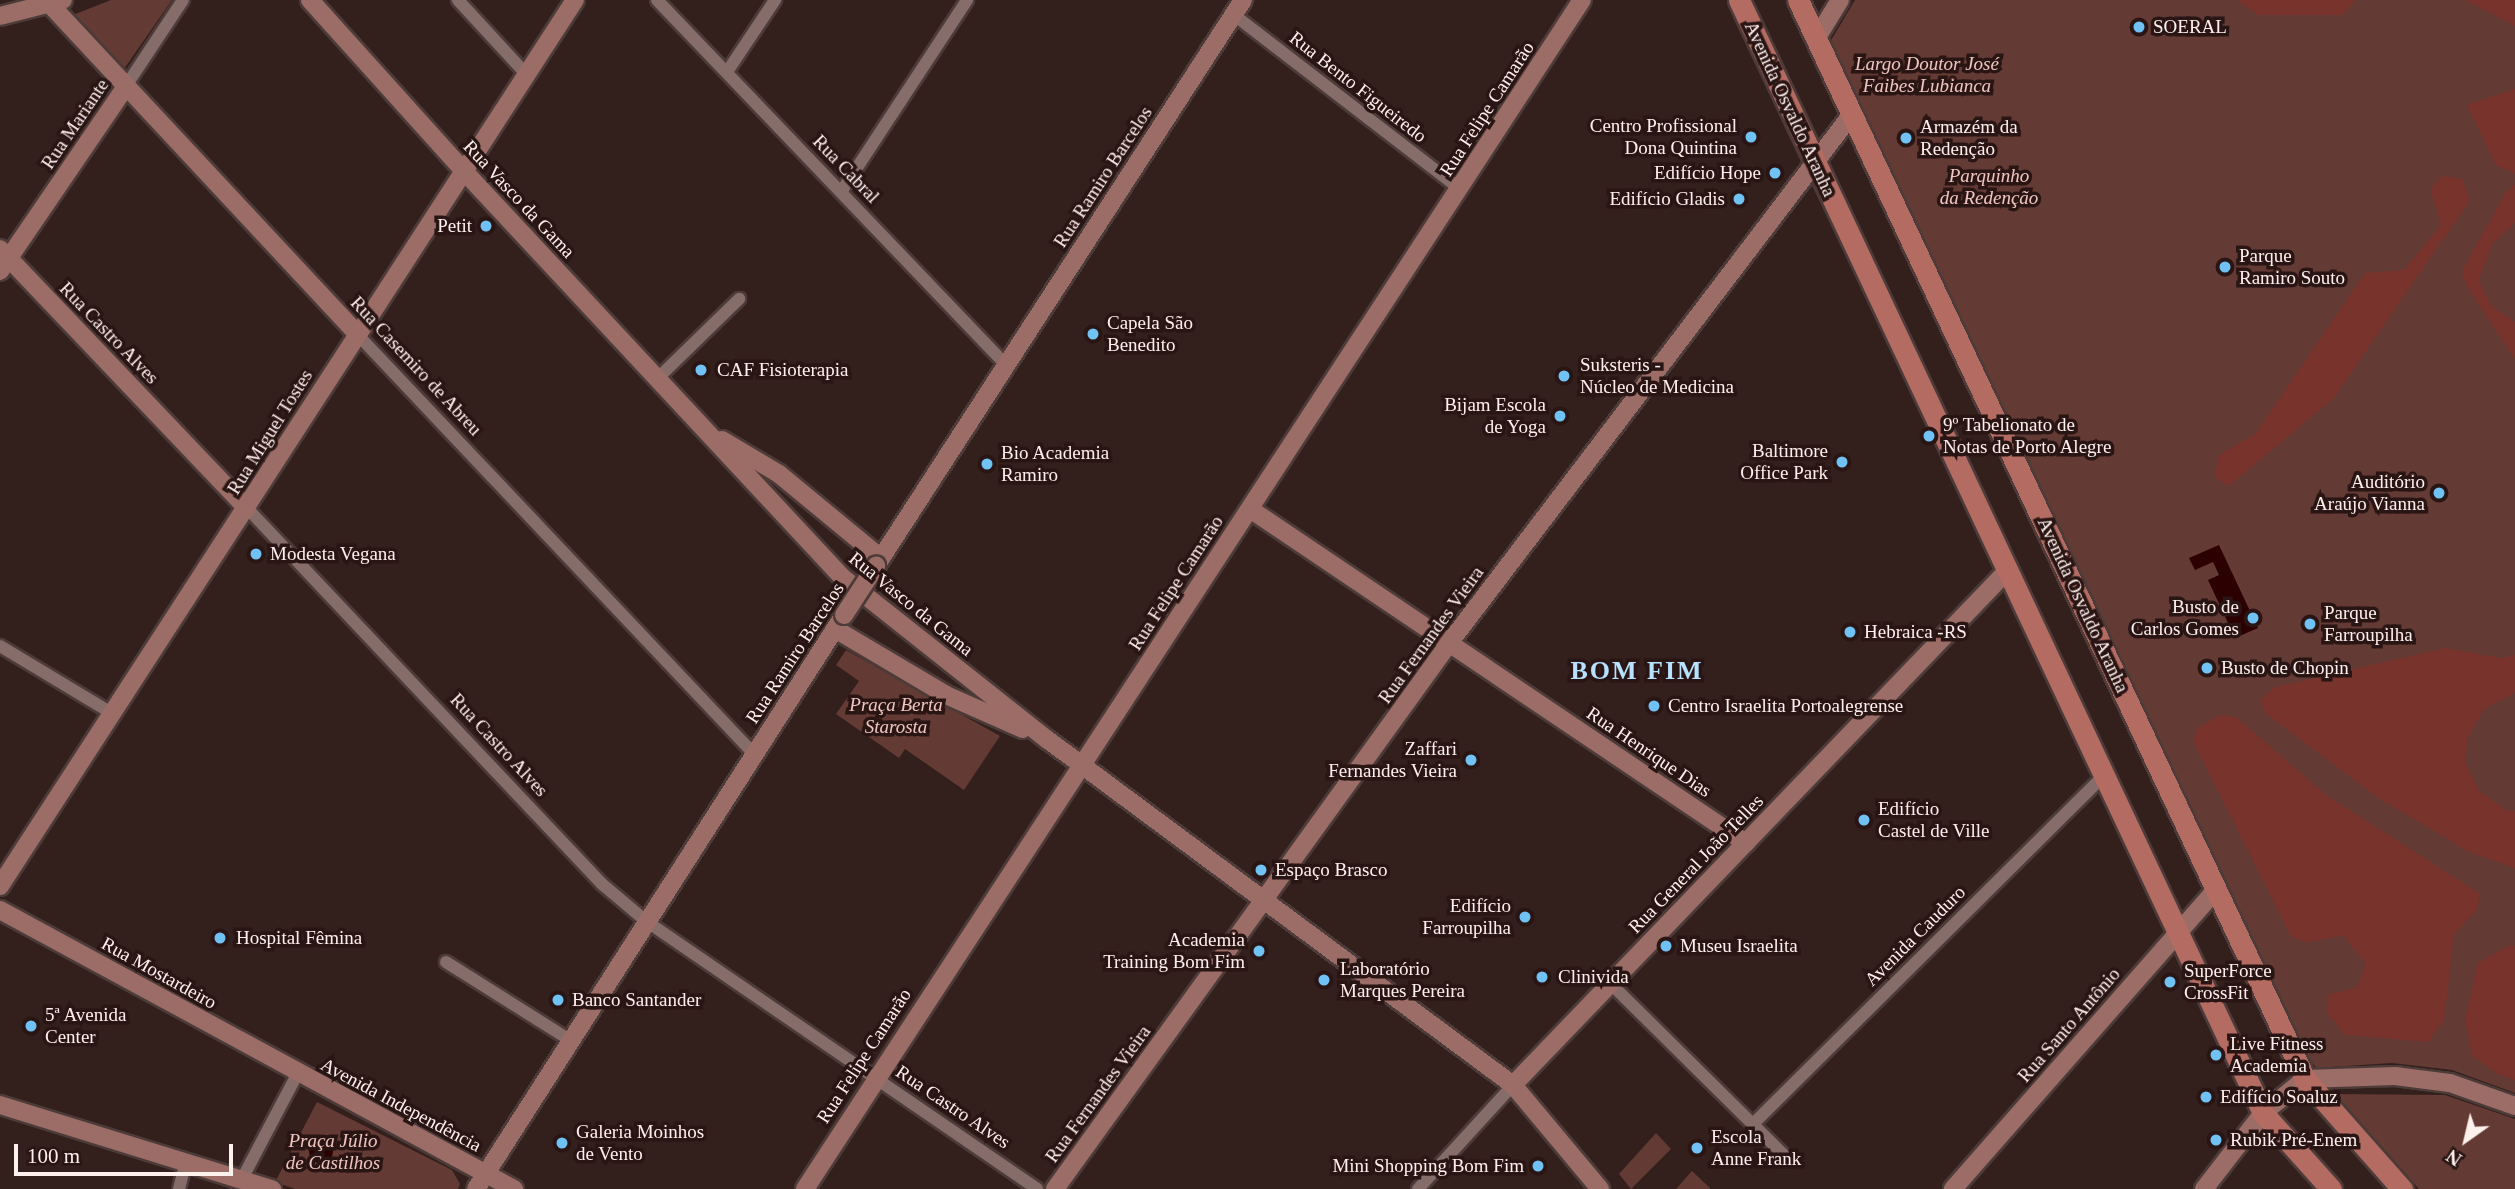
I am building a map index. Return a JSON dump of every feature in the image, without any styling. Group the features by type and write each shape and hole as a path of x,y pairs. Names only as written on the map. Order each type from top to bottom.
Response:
{"main road":[{"name":"Avenida Osvaldo Aranha","path":"1739,0 2263,1113 2332,1189"},
{"name":"Avenida Osvaldo Aranha","path":"1798,0 2305,1079 2402,1189"}],"street":[{"name":"Rua Mariante","path":"3,259 183,0"},
{"name":"Rua Vasco da Gama","path":"310,0 463,170 842,577 1081,765 1513,1085 1600,1189"},
{"path":"457,0 526,74"},
{"name":"Rua Miguel Tostes","path":"0,886 575,0"},
{"name":"Rua Cabral","path":"657,0 1006,365"},
{"path":"727,72 775,0"},
{"path":"841,192 967,0"},
{"name":"Rua Felipe Camarão","path":"804,1189 874,1078 1582,0"},
{"path":"1816,39 1840,0"},
{"name":"Rua Casemiro de Abreu","path":"52,2 125,86 754,754"},
{"path":"0,16 52,2"},
{"name":"Rua Bento Figueiredo","path":"1238,8 1460,189"},
{"name":"Rua Ramiro Barcelos","path":"480,1181 1238,8"},
{"name":"Rua Fernandes Vieira","path":"1055,1189 1450,642 1814,161 1853,114"},
{"name":"Rua Castro Alves","path":"3,259 247,508 602,884 646,921 1037,1189"},
{"path":"657,379 739,299"},
{"path":"704,429 779,474 878,562"},
{"name":"Rua Henrique Dias","path":"1250,509 1746,843"},
{"name":"Rua General João Telles","path":"1418,1189 1513,1085 2007,571"},
{"path":"839,622 946,695 1048,740"},
{"path":"0,646 113,714"},
{"name":"Avenida Cauduro","path":"1754,1124 2103,775"},
{"name":"Rua Santo Antônio","path":"1953,1189 2217,888"},
{"name":"Rua Mostardeiro","path":"0,910 298,1073"},
{"path":"446,962 570,1040"},
{"path":"1611,985 1785,1156"},
{"path":"242,1179 298,1073"},
{"name":"Avenida Independência","path":"298,1073 459,1160 480,1181 498,1189"},
{"path":"2204,1189 2263,1113 2305,1079 2395,1076 2450,1083 2515,1106"},
{"path":"0,1105 272,1189"},
{"path":"459,1160 466,1176 465,1189"},
{"path":"179,1189 186,1161"},
{"name":"Avenida Independência","path":"480,1181 514,1189"}],"green space":[{"path":"111,0 172,0 124,69 73,15"},
{"name":"Parque Farroupilha","path":"1855,0 2515,0 2515,1093 2452,1070 2392,1063 2316,1068 2301,1046 1830,42"},
{"name":"Praça Berta Starosta","path":"846,650 1000,736 964,790 905,749 899,758 836,714 859,681 836,665"},
{"path":"2335,1094 2445,1095 2515,1119 2515,1189 2419,1189"},
{"name":"Praça Júlio de Castilhos","path":"317,1102 452,1170 460,1184 458,1189 295,1189 275,1182"},
{"path":"1656,1133 1671,1149 1631,1189 1619,1174"},
{"path":"1692,1171 1710,1188 1710,1189 1676,1189"}],"shaded area":[{"path":"2237,0 2356,0 2342,15 2258,15"},
{"path":"2465,0 2515,0 2515,26"},
{"path":"2515,89 2515,174 2496,165 2467,105"},
{"path":"2441,176 2462,179 2470,200 2334,398 2229,486 2215,477 2219,455 2255,434 2365,273 2404,270 2441,225 2431,190"},
{"path":"2515,185 2515,223 2492,244 2479,280 2491,306 2515,322 2515,359 2465,283 2463,269 2506,192"},
{"path":"2219,545 2258,628 2235,638 2208,580 2219,575 2213,562 2195,570 2189,558"},
{"path":"2445,648 2501,658 2515,655 2515,693 2484,709 2468,737 2465,762 2479,791 2506,810 2515,811 2515,868 2469,852 2377,797 2265,713 2260,700 2275,687"},
{"path":"2220,715 2236,717 2326,795 2479,893 2478,909 2454,934 2444,1021 2428,1042 2345,1035 2326,1011 2329,994 2357,988 2366,964 2343,935 2306,943 2291,936 2193,741 2197,728"},
{"path":"2509,945 2515,946 2515,1080 2496,1073 2472,1055 2465,1019 2478,963"},
{"path":"321,1139 330,1142 333,1151 330,1160 321,1163 312,1160 309,1151 312,1142"}],"place":[{"name":"SOERAL","path":"2139,27"},
{"name":"Centro Profissional Dona Quintina","path":"1751,137"},
{"name":"Armazém da Redenção","path":"1906,138"},
{"name":"Edifício Hope","path":"1775,173"},
{"name":"Edifício Gladis","path":"1739,199"},
{"name":"Petit","path":"486,226"},
{"name":"Parque Ramiro Souto","path":"2225,267"},
{"name":"Capela São Benedito","path":"1093,334"},
{"name":"CAF Fisioterapia","path":"701,370"},
{"name":"Suksteris - Núcleo de Medicina","path":"1564,376"},
{"name":"Bijam Escola de Yoga","path":"1560,416"},
{"name":"9º Tabelionato de Notas de Porto Alegre","path":"1929,436"},
{"name":"Baltimore Office Park","path":"1842,462"},
{"name":"Bio Academia Ramiro","path":"987,464"},
{"name":"Auditório Araújo Vianna","path":"2439,493"},
{"name":"Modesta Vegana","path":"256,554"},
{"name":"Busto de Carlos Gomes","path":"2253,618"},
{"name":"Parque Farroupilha","path":"2310,624"},
{"name":"Hebraica -RS","path":"1850,632"},
{"name":"Busto de Chopin","path":"2207,668"},
{"name":"Centro Israelita Portoalegrense","path":"1654,706"},
{"name":"Zaffari Fernandes Vieira","path":"1471,760"},
{"name":"Edifício Castel de Ville","path":"1864,820"},
{"name":"Espaço Brasco","path":"1261,870"},
{"name":"Edifício Farroupilha","path":"1525,917"},
{"name":"Hospital Fêmina","path":"220,938"},
{"name":"Museu Israelita","path":"1666,946"},
{"name":"Academia Training Bom Fim","path":"1259,951"},
{"name":"Clinivida","path":"1542,977"},
{"name":"Laboratório Marques Pereira","path":"1324,980"},
{"name":"SuperForce CrossFit","path":"2170,982"},
{"name":"Banco Santander","path":"558,1000"},
{"name":"5ª Avenida Center","path":"31,1026"},
{"name":"Live Fitness Academia","path":"2216,1055"},
{"name":"Edifício Soaluz","path":"2206,1097"},
{"name":"Rubik Pré-Enem","path":"2216,1140"},
{"name":"Galeria Moinhos de Vento","path":"562,1143"},
{"name":"Escola Anne Frank","path":"1697,1148"},
{"name":"Mini Shopping Bom Fim","path":"1538,1166"}],"district":[{"name":"BOM FIM","path":"1637,671"}],"park label":[{"name":"Largo Doutor José Faibes Lubianca","path":"1927,75"},
{"name":"Parquinho da Redenção","path":"1989,187"}]}
